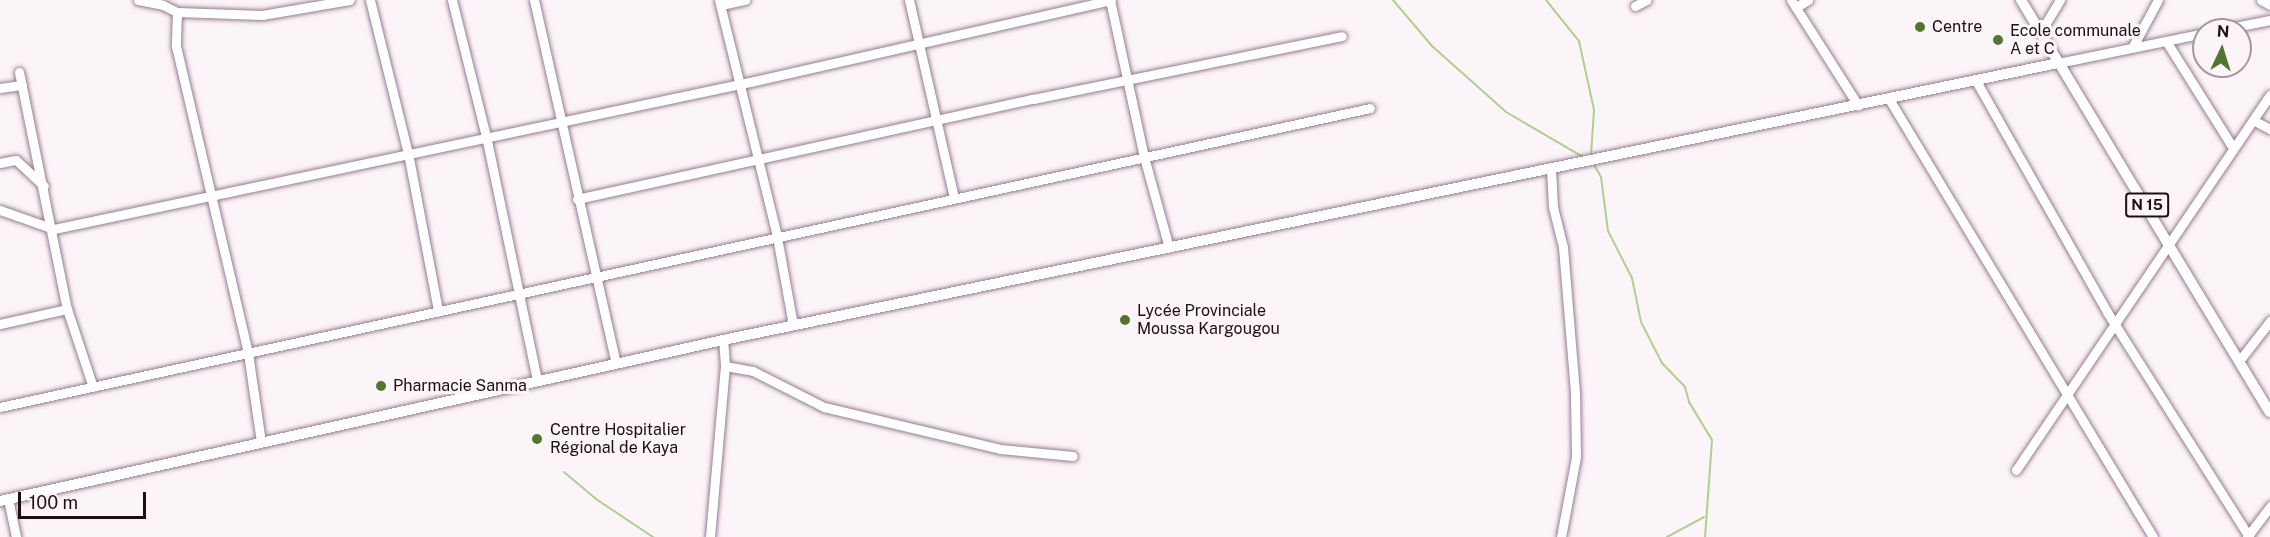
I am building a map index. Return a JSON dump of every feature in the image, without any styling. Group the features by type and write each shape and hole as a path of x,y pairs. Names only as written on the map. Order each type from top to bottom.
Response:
{"main road":[{"name":"N 15","path":"2020,0 2170,242 2270,412"},
{"path":"4,500 793,325 2058,63"}],"street":[{"path":"138,0 163,5 177,12 262,15 350,0"},
{"path":"370,0 408,153 438,311"},
{"path":"452,0 486,136 537,381"},
{"path":"534,0 559,121 616,363"},
{"path":"745,0 720,2 777,237 793,325"},
{"path":"909,0 954,198"},
{"path":"0,210 54,229 211,199 408,153 741,84 918,41 1110,0 1144,157 1169,248"},
{"path":"1635,6 1647,0"},
{"path":"1808,0 1793,4 1858,105"},
{"path":"2040,33 2060,0"},
{"path":"2132,48 2158,0"},
{"path":"2261,0 2270,5"},
{"path":"177,12 177,46 248,353 261,442"},
{"path":"2252,24 2270,20"},
{"path":"577,199 936,120 1342,36"},
{"path":"2058,63 2192,36"},
{"path":"2166,41 2233,148"},
{"path":"19,72 54,229 67,309 93,387"},
{"path":"1976,81 2114,324 2248,536 2270,506"},
{"path":"0,88 22,85"},
{"path":"2016,470 2270,95"},
{"path":"1889,99 2152,537"},
{"path":"0,407 1370,108"},
{"path":"2253,120 2270,129"},
{"path":"0,163 16,160 44,186"},
{"path":"1551,169 1553,207 1563,247 1575,394 1576,457 1561,537"},
{"path":"0,324 67,309"},
{"path":"2239,361 2270,322"},
{"path":"710,537 724,366 723,340"},
{"path":"724,366 753,371 824,407 1000,449 1073,456"},
{"path":"4,500 16,537"}],"waterway":[{"path":"1393,0 1432,46 1506,112 1583,157"},
{"path":"1546,0 1579,41 1594,110 1591,155"},
{"path":"1593,163 1601,177 1608,231 1632,278 1641,322 1662,363 1685,387 1689,402 1712,440 1705,537"},
{"path":"564,472 596,499 653,537"},
{"path":"1667,537 1704,517"}],"place":[{"name":"Centre","path":"1920,27"},
{"name":"Ecole communale A et C","path":"1998,40"},
{"name":"Lycée Provinciale Moussa Kargougou","path":"1125,320"},
{"name":"Pharmacie Sanma","path":"381,386"},
{"name":"Centre Hospitalier Régional de Kaya","path":"537,439"}]}
